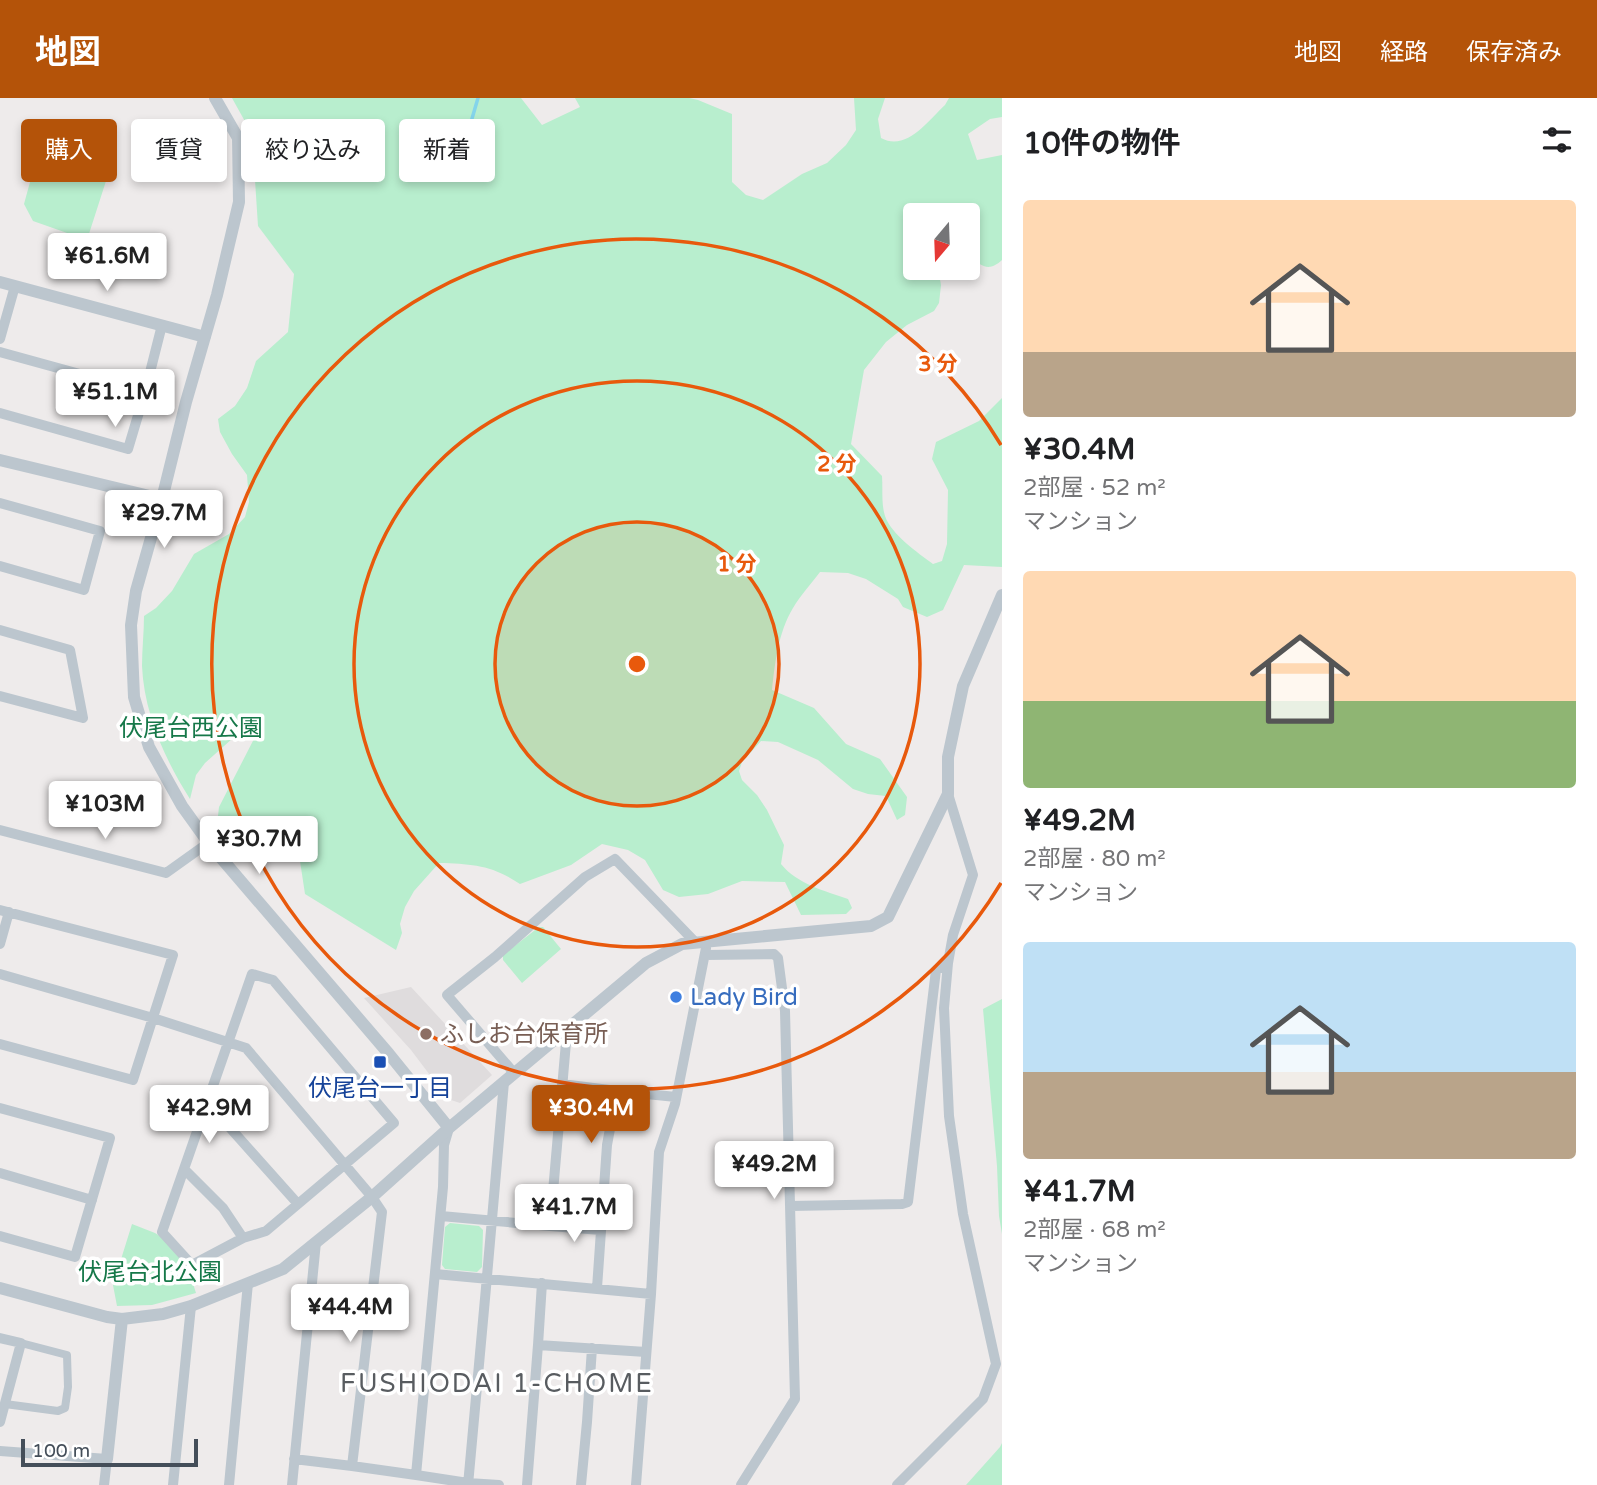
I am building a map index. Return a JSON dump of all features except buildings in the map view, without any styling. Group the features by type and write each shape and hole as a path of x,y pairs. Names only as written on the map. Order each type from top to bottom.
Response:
{"street":[{"path":"215,98 238,138 239,202 217,295 136,591 131,625 134,697 149,747 182,806 208,843 449,1128"},
{"path":"0,282 205,337"},
{"path":"0,339 15,286"},
{"path":"0,413 128,449 162,325"},
{"path":"0,352 145,392"},
{"path":"0,460 162,499"},
{"path":"0,503 100,531 84,590 0,566"},
{"path":"897,1485 983,1399 996,1364 963,1214 949,1116 944,1008 953,935 973,875 947,794 948,757 963,686 1002,595"},
{"path":"0,630 70,650 83,718 0,696"},
{"path":"703,946 871,926 888,917 947,794"},
{"path":"0,830 166,873 208,843"},
{"path":"468,1484 509,1078 447,995 495,957 585,877 615,859 703,946"},
{"path":"0,944 5,911 173,954 133,1080 0,1044"},
{"path":"0,1288 122,1319 163,1314 191,1306 283,1269 372,1197 449,1128 646,963 682,944 774,954 778,958 785,1011 794,1399 741,1485"},
{"path":"636,1485 659,1152 676,1097 703,946"},
{"path":"790,1206 908,1202 936,970 948,963"},
{"path":"0,974 246,1048 372,1197 382,1212 352,1466"},
{"path":"252,974 273,980 394,1123 265,1231 243,1238 192,1265 162,1232 207,1102 252,974"},
{"path":"550,1226 567,1031"},
{"path":"562,1084 676,1097"},
{"path":"597,1288 607,1145 617,1091"},
{"path":"207,1102 298,1204"},
{"path":"0,1108 110,1138 75,1257 0,1236"},
{"path":"416,1475 441,1216 444,1145 449,1128"},
{"path":"184,1168 223,1208 243,1238"},
{"path":"0,1173 92,1200"},
{"path":"441,1216 601,1230"},
{"path":"292,1485 316,1242"},
{"path":"435,1274 651,1294"},
{"path":"229,1485 248,1283"},
{"path":"527,1485 542,1283"},
{"path":"173,1485 191,1306"},
{"path":"104,1485 122,1319"},
{"path":"0,1338 67,1355 68,1387 65,1408 58,1412 5,1404"},
{"path":"0,1422 5,1404 5,1387 22,1343"},
{"path":"538,1345 646,1352"},
{"path":"581,1485 592,1348"},
{"path":"0,1451 107,1459"},
{"path":"294,1459 468,1484 499,1485"}],"shaded area":[{"name":"ふしお台保育所","path":"411,987 492,1075 460,1103 448,1099 411,1050 364,998"}],"green space":[{"name":"伏尾台⻄公園","path":"232,98 521,98 542,125 580,107 575,98 689,98 732,114 732,182 746,195 763,200 802,174 827,163 846,145 856,130 854,98 885,98 878,119 881,138 899,141 916,133 949,98 1002,98 1002,117 990,119 968,134 977,160 1002,155 1002,260 989,267 980,264 980,203 903,203 903,280 940,280 939,303 934,311 907,325 886,342 864,370 851,444 882,476 883,506 888,523 906,543 933,564 942,561 947,544 948,490 932,459 936,442 979,421 1002,398 1002,567 964,565 943,610 927,617 903,607 898,599 866,579 848,573 820,572 796,604 784,628 772,690 814,708 846,744 880,759 907,797 905,815 897,820 886,796 853,789 818,760 778,742 761,741 742,762 739,771 742,780 767,810 784,845 781,864 803,882 848,899 852,908 846,914 801,915 785,882 742,881 708,894 679,897 663,890 645,860 628,850 602,844 571,865 520,884 481,867 439,863 414,891 405,907 400,924 402,933 396,950 305,894 298,848 251,848 235,845 230,841 218,816 219,807 256,735 242,730 205,763 196,775 190,799 164,752 151,718 142,666 144,616 172,591 194,554 229,534 245,517 249,502 247,475 220,432 218,419 235,406 247,388 256,361 288,332 294,274 258,226 255,182 385,182 385,119 244,119"},
{"path":"30,182 106,182 87,240 33,221 24,204"},
{"path":"539,927 543,927 561,949 522,983 503,960 503,955"},
{"path":"1002,999 1002,1234 983,1009"},
{"path":"450,1223 479,1226 483,1230 482,1267 477,1272 445,1269 442,1265 445,1227"},
{"name":"伏尾台北公園","path":"132,1224 163,1238 188,1268 196,1293 152,1305 117,1306 113,1285"},
{"path":"1002,1443 1002,1485 966,1485 1000,1447"}],"waterway":[{"path":"472,119 478,98"}],"place":[{"name":"Lady Bird","path":"676,997"},
{"name":"ふしお台保育所","path":"426,1034"},
{"name":"伏尾台一丁目","path":"380,1062"}],"district":[{"name":"FUSHIODAI 1-CHOME","path":"497,1383"}]}
